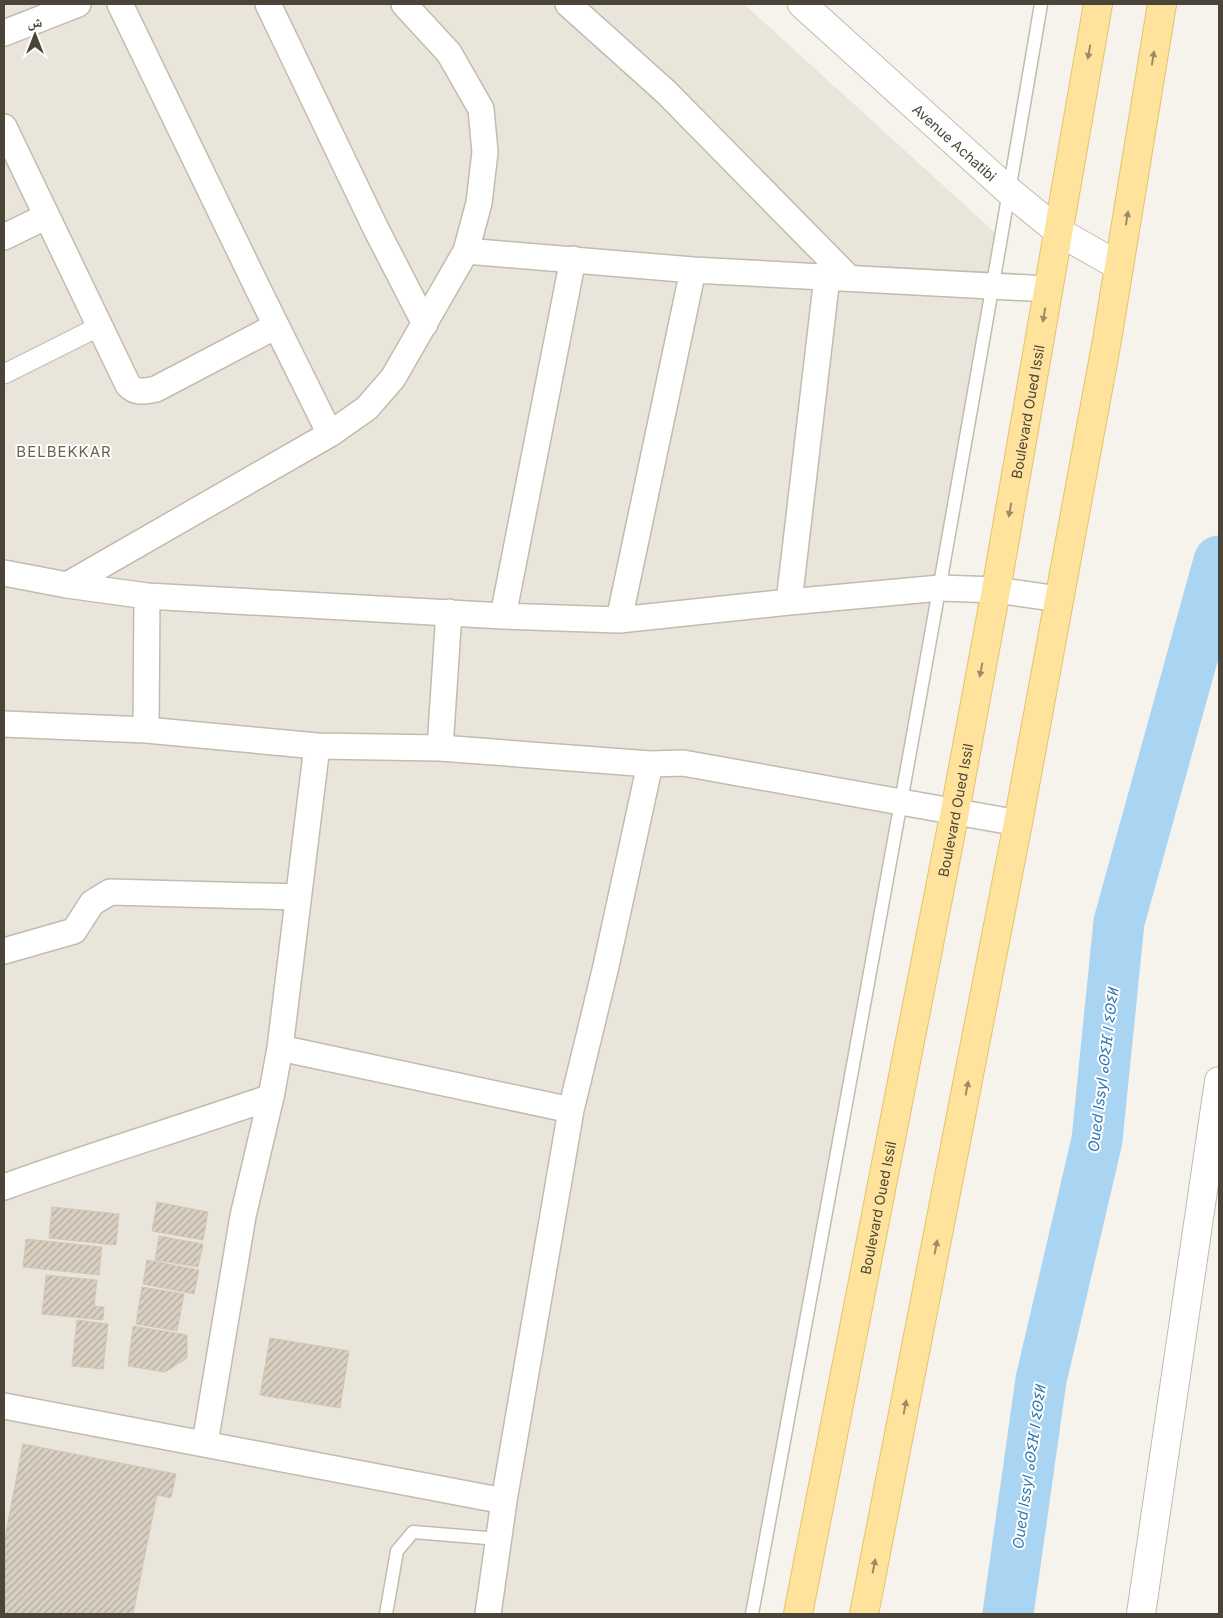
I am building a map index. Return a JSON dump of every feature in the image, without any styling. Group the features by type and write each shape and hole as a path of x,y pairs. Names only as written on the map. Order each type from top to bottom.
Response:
{"main road":[{"name":"Boulevard Oued Issil","path":"798,1614 955,811 996,590 1098,4"},
{"path":"864,1614 1018,823 1119,266 1162,4"}],"street":[{"path":"4,34 78,4"},
{"path":"120,4 330,434"},
{"path":"268,4 376,229 425,324"},
{"path":"67,585 330,434 367,408 393,378 425,324 466,251 479,203 485,152 481,110 449,53 404,4"},
{"path":"568,4 666,92 838,277"},
{"name":"Avenue Achatibi","path":"802,4 1009,190 1059,232 1119,266"},
{"path":"4,127 132,390 143,392 156,389 276,326"},
{"path":"4,237 47,216"},
{"path":"466,251 693,270 1048,289"},
{"path":"503,616 573,259"},
{"path":"619,620 693,270"},
{"path":"789,602 838,277"},
{"path":"4,374 100,326"},
{"path":"4,573 67,585 147,596 503,616 619,620 940,588 996,590 1059,599"},
{"path":"146,730 147,596"},
{"path":"440,748 449,612"},
{"path":"4,724 146,730 317,746 440,748 650,764 683,763 1018,823"},
{"path":"205,1443 243,1216 271,1097 280,1048 317,746"},
{"path":"488,1614 504,1502 571,1110 606,966 650,764"},
{"path":"4,951 74,931 92,903 110,892 298,897"},
{"path":"280,1048 571,1110"},
{"path":"1141,1614 1219,1081"},
{"path":"4,1187 82,1159 271,1097"},
{"path":"4,1406 205,1443 504,1502"}],"lane":[{"path":"752,1614 940,588 994,286 1041,4"},
{"path":"386,1614 396,1551 413,1532 499,1539"}],"shaded area":[{"path":"4,4 744,4 1002,239 752,1614 4,1614"}],"building":[{"path":"157,1202 208,1212 203,1240 152,1231"},
{"path":"52,1207 119,1214 116,1245 49,1238"},
{"path":"159,1236 203,1244 198,1267 155,1260"},
{"path":"26,1239 102,1247 99,1275 23,1267"},
{"path":"147,1260 199,1270 194,1294 143,1284"},
{"path":"46,1275 97,1280 94,1306 104,1307 103,1320 42,1314"},
{"path":"142,1287 184,1294 177,1331 136,1324"},
{"path":"77,1320 108,1324 103,1369 72,1366"},
{"path":"133,1326 187,1335 187,1358 165,1372 128,1366"},
{"path":"270,1338 349,1351 340,1408 260,1395"},
{"path":"23,1444 176,1474 171,1498 157,1495 133,1614 4,1614 4,1542"}],"waterway":[{"name":"Oued Issyl ⴰⵙⵉⴼ ⵏ ⵉⵙⵉⵍ","path":"1008,1614 1041,1380 1097,1140 1119,922 1219,561"}],"district":[{"name":"BELBEKKAR","path":"64,451"}]}
